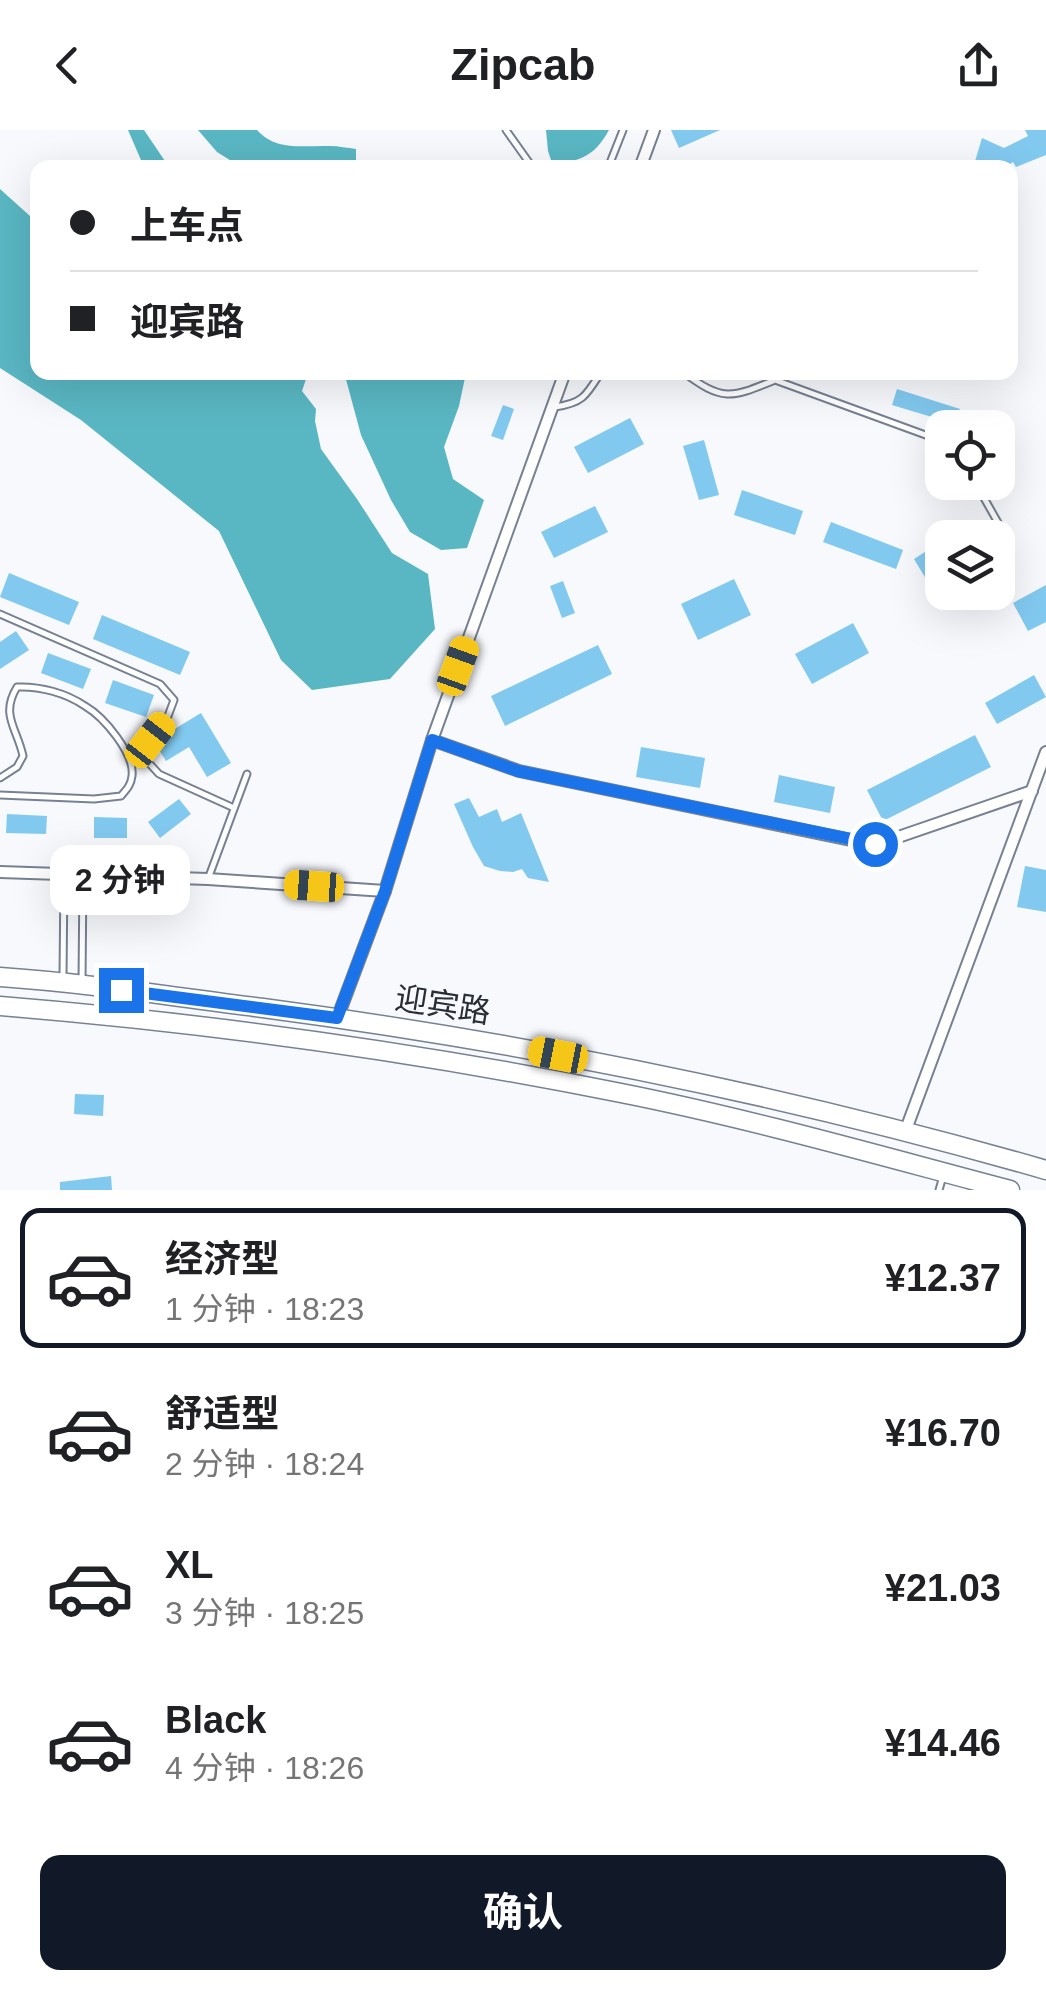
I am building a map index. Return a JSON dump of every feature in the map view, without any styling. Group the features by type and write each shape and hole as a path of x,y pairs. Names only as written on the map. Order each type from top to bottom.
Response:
{"highway":[{"name":"迎宾路","path":"0,977 337,1018 480,1040 636,1070 904,1132 1046,1170"},
{"name":"迎宾路","path":"0,1006 269,1035 478,1067 642,1098 941,1181 1010,1190"}],"street":[{"path":"643,160 654,130"},
{"path":"337,1018 385,891 432,740 562,380"},
{"path":"432,740 518,771 875,844 1032,791"},
{"path":"904,1132 1046,752"},
{"path":"0,872 208,878 385,891"}],"lane":[{"path":"506,130 527,160"},
{"path":"611,160 622,130"},
{"path":"552,407 574,404 586,397 596,380"},
{"path":"694,380 716,394 739,394 775,380 925,436"},
{"path":"0,614 160,684 174,700 168,716 150,740 147,761 160,774 234,808"},
{"path":"0,778 17,768 23,756 7,716 9,698 18,687 58,693 86,706 129,755 133,772 130,786 121,796 94,799 0,795"},
{"path":"208,878 247,774"},
{"path":"62,982 64,874"},
{"path":"82,874 82,985"}],"water":[{"path":"128,130 144,130 164,160 141,160"},
{"path":"198,130 257,130 282,144 356,149 356,160 230,160"},
{"path":"546,130 609,130 598,146 575,160 551,160"},
{"path":"0,189 30,216 30,380 306,380 302,391 316,409 321,449 392,553 428,574 435,629 390,679 312,690 281,660 219,531 81,420 0,368"},
{"path":"346,380 465,380 444,447 453,479 484,500 467,548 441,550 410,532 361,435"}],"building":[{"path":"671,130 720,130 679,148"},
{"path":"1025,130 1046,130 1046,155 1018,166 1018,160 975,160 982,138 1004,148 1028,136"},
{"path":"897,389 960,409 925,410 925,415 892,405"},
{"path":"503,405 514,409 503,440 491,436"},
{"path":"630,418 644,444 588,473 574,447"},
{"path":"704,440 719,495 699,500 683,446"},
{"path":"742,490 803,511 795,535 734,515"},
{"path":"595,506 608,532 554,558 541,532"},
{"path":"831,522 903,550 896,569 823,542"},
{"path":"925,552 925,577 914,559"},
{"path":"9,573 79,602 69,625 0,597"},
{"path":"734,579 751,615 698,640 681,604"},
{"path":"563,581 575,613 562,618 550,586"},
{"path":"1046,585 1046,622 1028,631 1015,602"},
{"path":"102,615 190,652 180,675 93,639"},
{"path":"853,623 869,653 812,684 795,654"},
{"path":"16,631 29,650 0,669 0,642"},
{"path":"598,645 612,674 505,726 491,696"},
{"path":"48,653 91,669 83,689 41,673"},
{"path":"1034,675 1046,697 997,724 985,703"},
{"path":"113,680 154,695 146,717 105,703"},
{"path":"201,713 231,763 207,777 189,747 166,761 156,745 158,739"},
{"path":"975,735 991,767 883,821 867,790"},
{"path":"641,747 705,758 700,788 636,777"},
{"path":"779,775 835,787 830,813 774,802"},
{"path":"469,798 479,817 497,809 502,822 521,813 549,882 528,878 522,869 500,871 484,866 454,804"},
{"path":"179,799 191,814 160,838 148,822"},
{"path":"7,814 47,816 46,834 6,833"},
{"path":"94,817 127,818 127,838 94,838"},
{"path":"1025,866 1046,870 1046,912 1017,907"},
{"path":"75,1094 104,1095 103,1116 74,1114"},
{"path":"111,1176 112,1190 60,1190 60,1182"}],"route":[{"path":"121,990 337,1018 385,891 432,740 518,771 875,844"}]}
